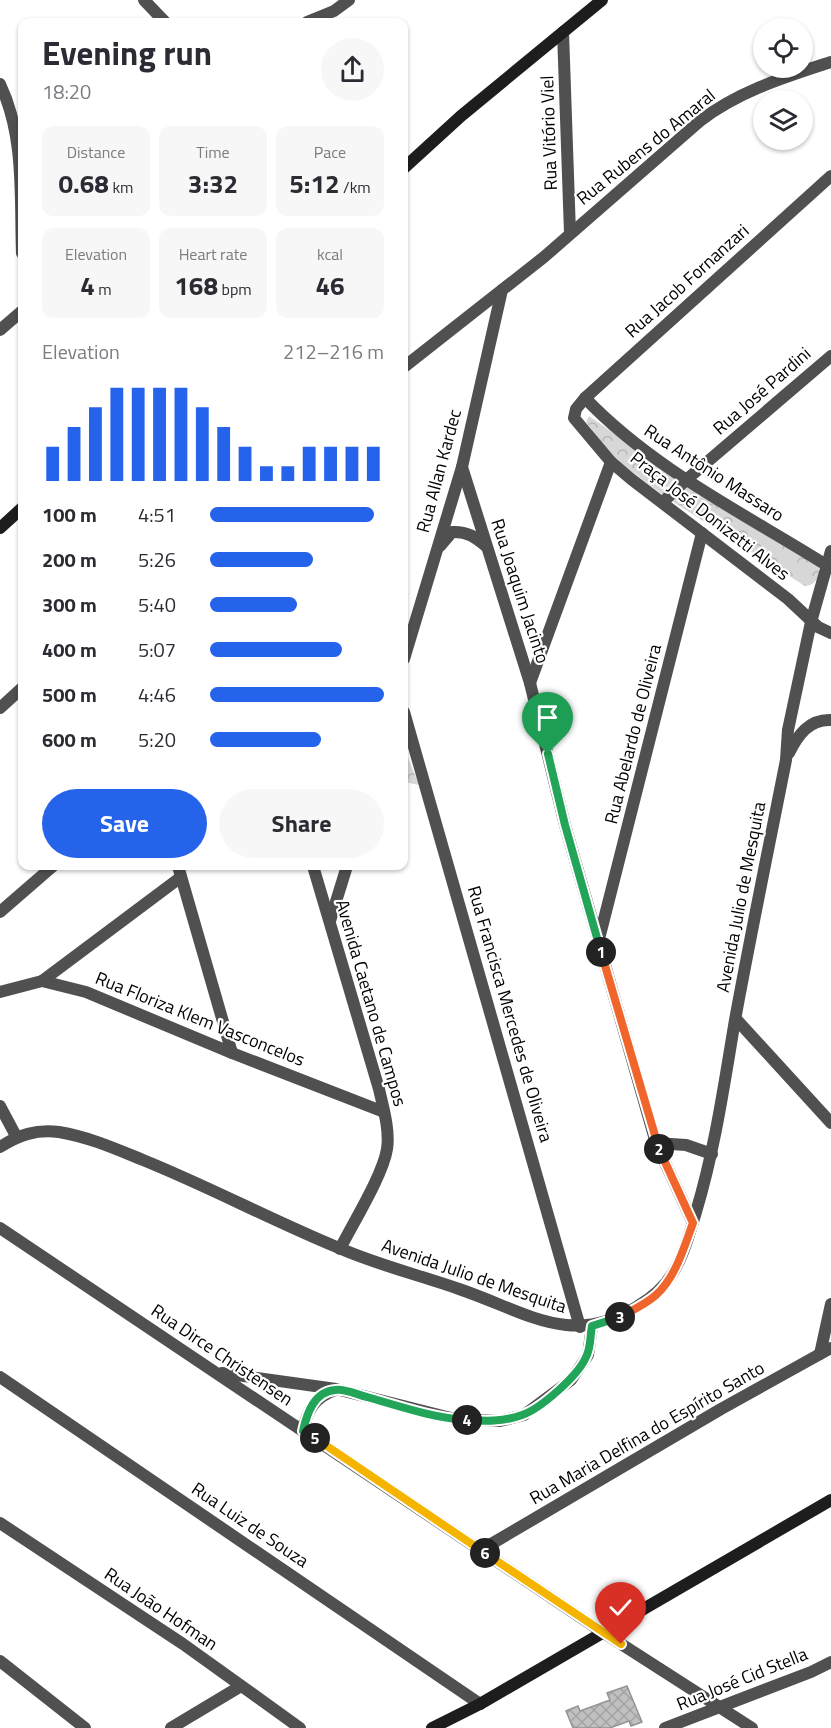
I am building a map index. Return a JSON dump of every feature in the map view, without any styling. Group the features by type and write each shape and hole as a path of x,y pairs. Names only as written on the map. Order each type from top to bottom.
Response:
{"street":[{"path":"144,0 161,18"},
{"path":"317,18 334,11 350,0"},
{"path":"408,164 461,116 602,0"},
{"name":"Rua Vitório Viel","path":"563,32 570,233"},
{"name":"Rua Rubens do Amaral","path":"408,364 544,257 720,105 787,76 830,66"},
{"path":"0,84 12,116 18,167"},
{"name":"Rua Jacob Fornanzari","path":"574,418 576,409 585,398 831,176"},
{"name":"Rua Allan Kardec","path":"408,646 462,467 502,290"},
{"path":"0,330 18,314"},
{"name":"Rua José Pardini","path":"663,502 831,356"},
{"name":"Rua Antônio Massaro","path":"585,398 623,435 686,480 829,566"},
{"name":"Praça José Donizetti Alves","path":"574,418 611,462 788,598 811,622 831,633"},
{"path":"530,683 611,462"},
{"name":"Rua Joaquim Jacinto","path":"462,467 530,683 565,825 656,1143 693,1223"},
{"path":"0,528 18,512"},
{"path":"436,554 452,532 461,531 474,536 487,547"},
{"name":"Rua Abelardo de Oliveira","path":"598,945 702,533"},
{"name":"Avenida Julio de Mesquita","path":"0,1147 16,1136 35,1131 80,1136 172,1172 340,1249 567,1327 586,1326 621,1317 656,1295 675,1270 693,1223 712,1154 735,1019 786,760 788,730 811,622 825,591 831,551"},
{"path":"0,708 18,692"},
{"name":"Avenida Julio de Mesquita","path":"786,760 806,728 821,720 831,720"},
{"name":"Rua Francisca Mercedes de Oliveira","path":"408,725 586,1326"},
{"path":"0,912 48,870"},
{"name":"Avenida Caetano de Campos","path":"314,870 384,1112 388,1148 382,1166 340,1249"},
{"path":"330,922 346,870"},
{"path":"42,981 179,871 232,1053"},
{"name":"Rua Floriza Klem Vasconcelos","path":"0,992 42,981 86,992 232,1053 384,1112"},
{"path":"735,1019 831,1124"},
{"path":"0,1106 16,1136"},
{"path":"656,1143 686,1145 712,1154"},
{"name":"Rua Dirce Christensen","path":"0,1228 604,1633 752,1728"},
{"path":"826,1351 831,1304"},
{"path":"218,1373 336,1389 455,1419 500,1421 524,1415 571,1380 588,1355 586,1326"},
{"name":"Rua Maria Delfina do Espírito Santo","path":"481,1551 721,1409 826,1351"},
{"name":"Rua Luiz de Souza","path":"0,1377 480,1704"},
{"path":"303,1431 306,1415 313,1403 324,1394 336,1389"},
{"path":"432,1728 480,1704 831,1500"},
{"name":"Rua João Hofman","path":"0,1523 183,1644 300,1728"},
{"path":"0,1661 85,1728"},
{"name":"Rua José Cid Stella","path":"665,1728 831,1662"},
{"path":"171,1728 241,1686"}],"green space":[{"path":"589,416 678,478 818,564 819,572 815,582 805,586 664,496 613,457 586,422"},
{"path":"408,758 419,785 408,783"}],"building":[{"path":"627,1686 642,1722 631,1726 629,1721 610,1728 573,1728 566,1711 578,1706 580,1711 610,1700 607,1693"}],"route":[{"path":"548,754 598,945 610,979 656,1143 693,1223 680,1259 669,1280 656,1295 621,1317 592,1326 588,1355 571,1380 524,1415 500,1421 455,1419 336,1389 324,1394 313,1403 306,1415 303,1431 621,1644"}]}
